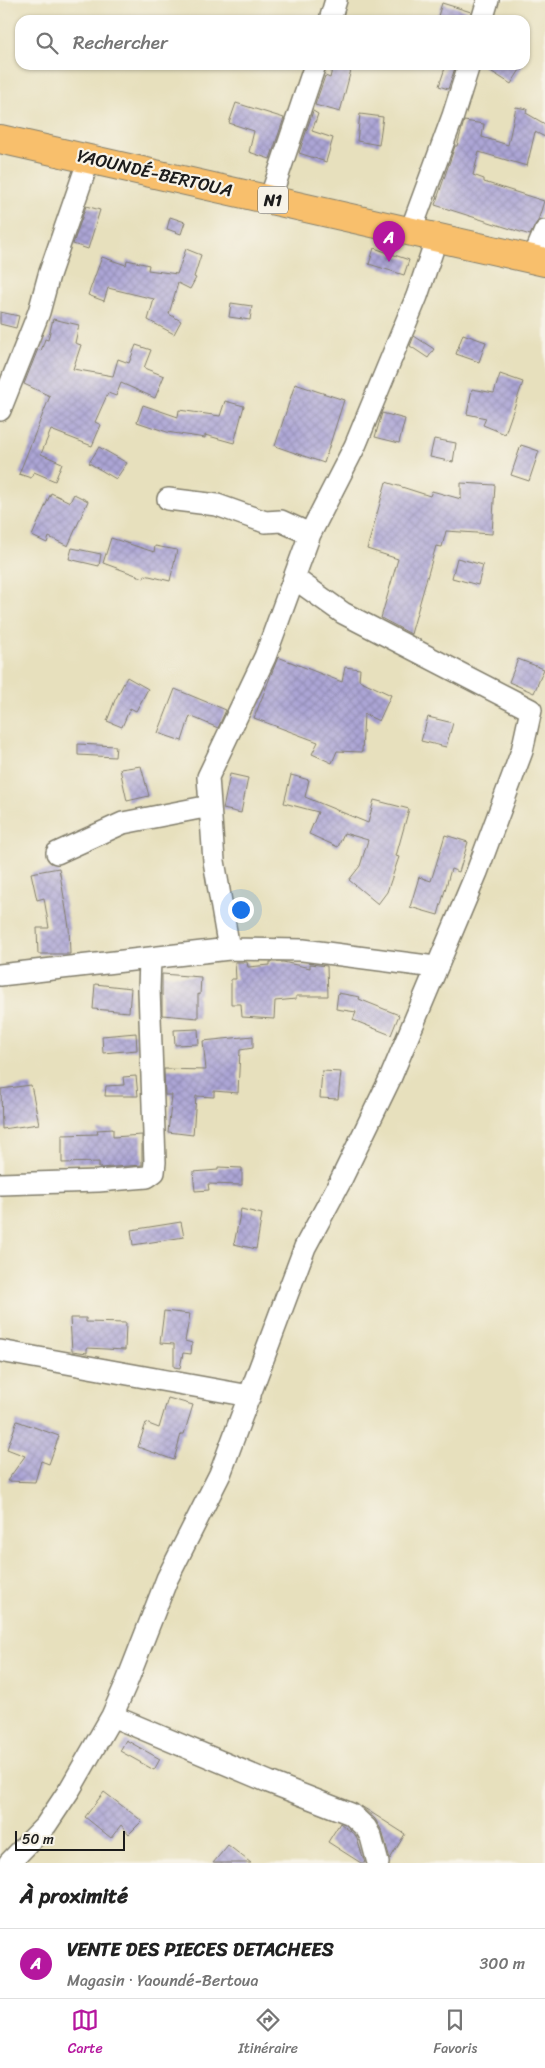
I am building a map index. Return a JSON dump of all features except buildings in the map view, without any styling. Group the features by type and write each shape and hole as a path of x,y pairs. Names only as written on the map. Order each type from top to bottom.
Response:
{"highway":[{"name":"YAOUNDÉ-BERTOUA","path":"0,138 539,260"}],"street":[{"path":"332,15 336,0"},
{"path":"484,15 488,0"},
{"path":"270,199 313,70"},
{"path":"411,230 453,116 467,70"},
{"path":"0,410 39,312 49,276 89,159"},
{"path":"539,260 545,231"},
{"path":"229,949 214,861 208,777 266,657 310,534 354,446 417,296 438,237"},
{"path":"168,499 216,505 265,522 281,521 310,534"},
{"path":"9,1863 46,1825 86,1762 112,1716 142,1647 167,1579 220,1474 305,1247 340,1182 390,1079 484,853 538,712 343,613 294,578"},
{"path":"57,853 123,823 210,806"},
{"path":"0,975 229,949 303,950 435,967"},
{"path":"0,1184 148,1177 154,1172 149,989 150,959"},
{"path":"0,1351 250,1396"},
{"path":"112,1716 269,1782 351,1814 366,1828 371,1837 378,1863"}],"place":[{"name":"VENTE DES PIECES DETACHEES","path":"389,262"}]}
